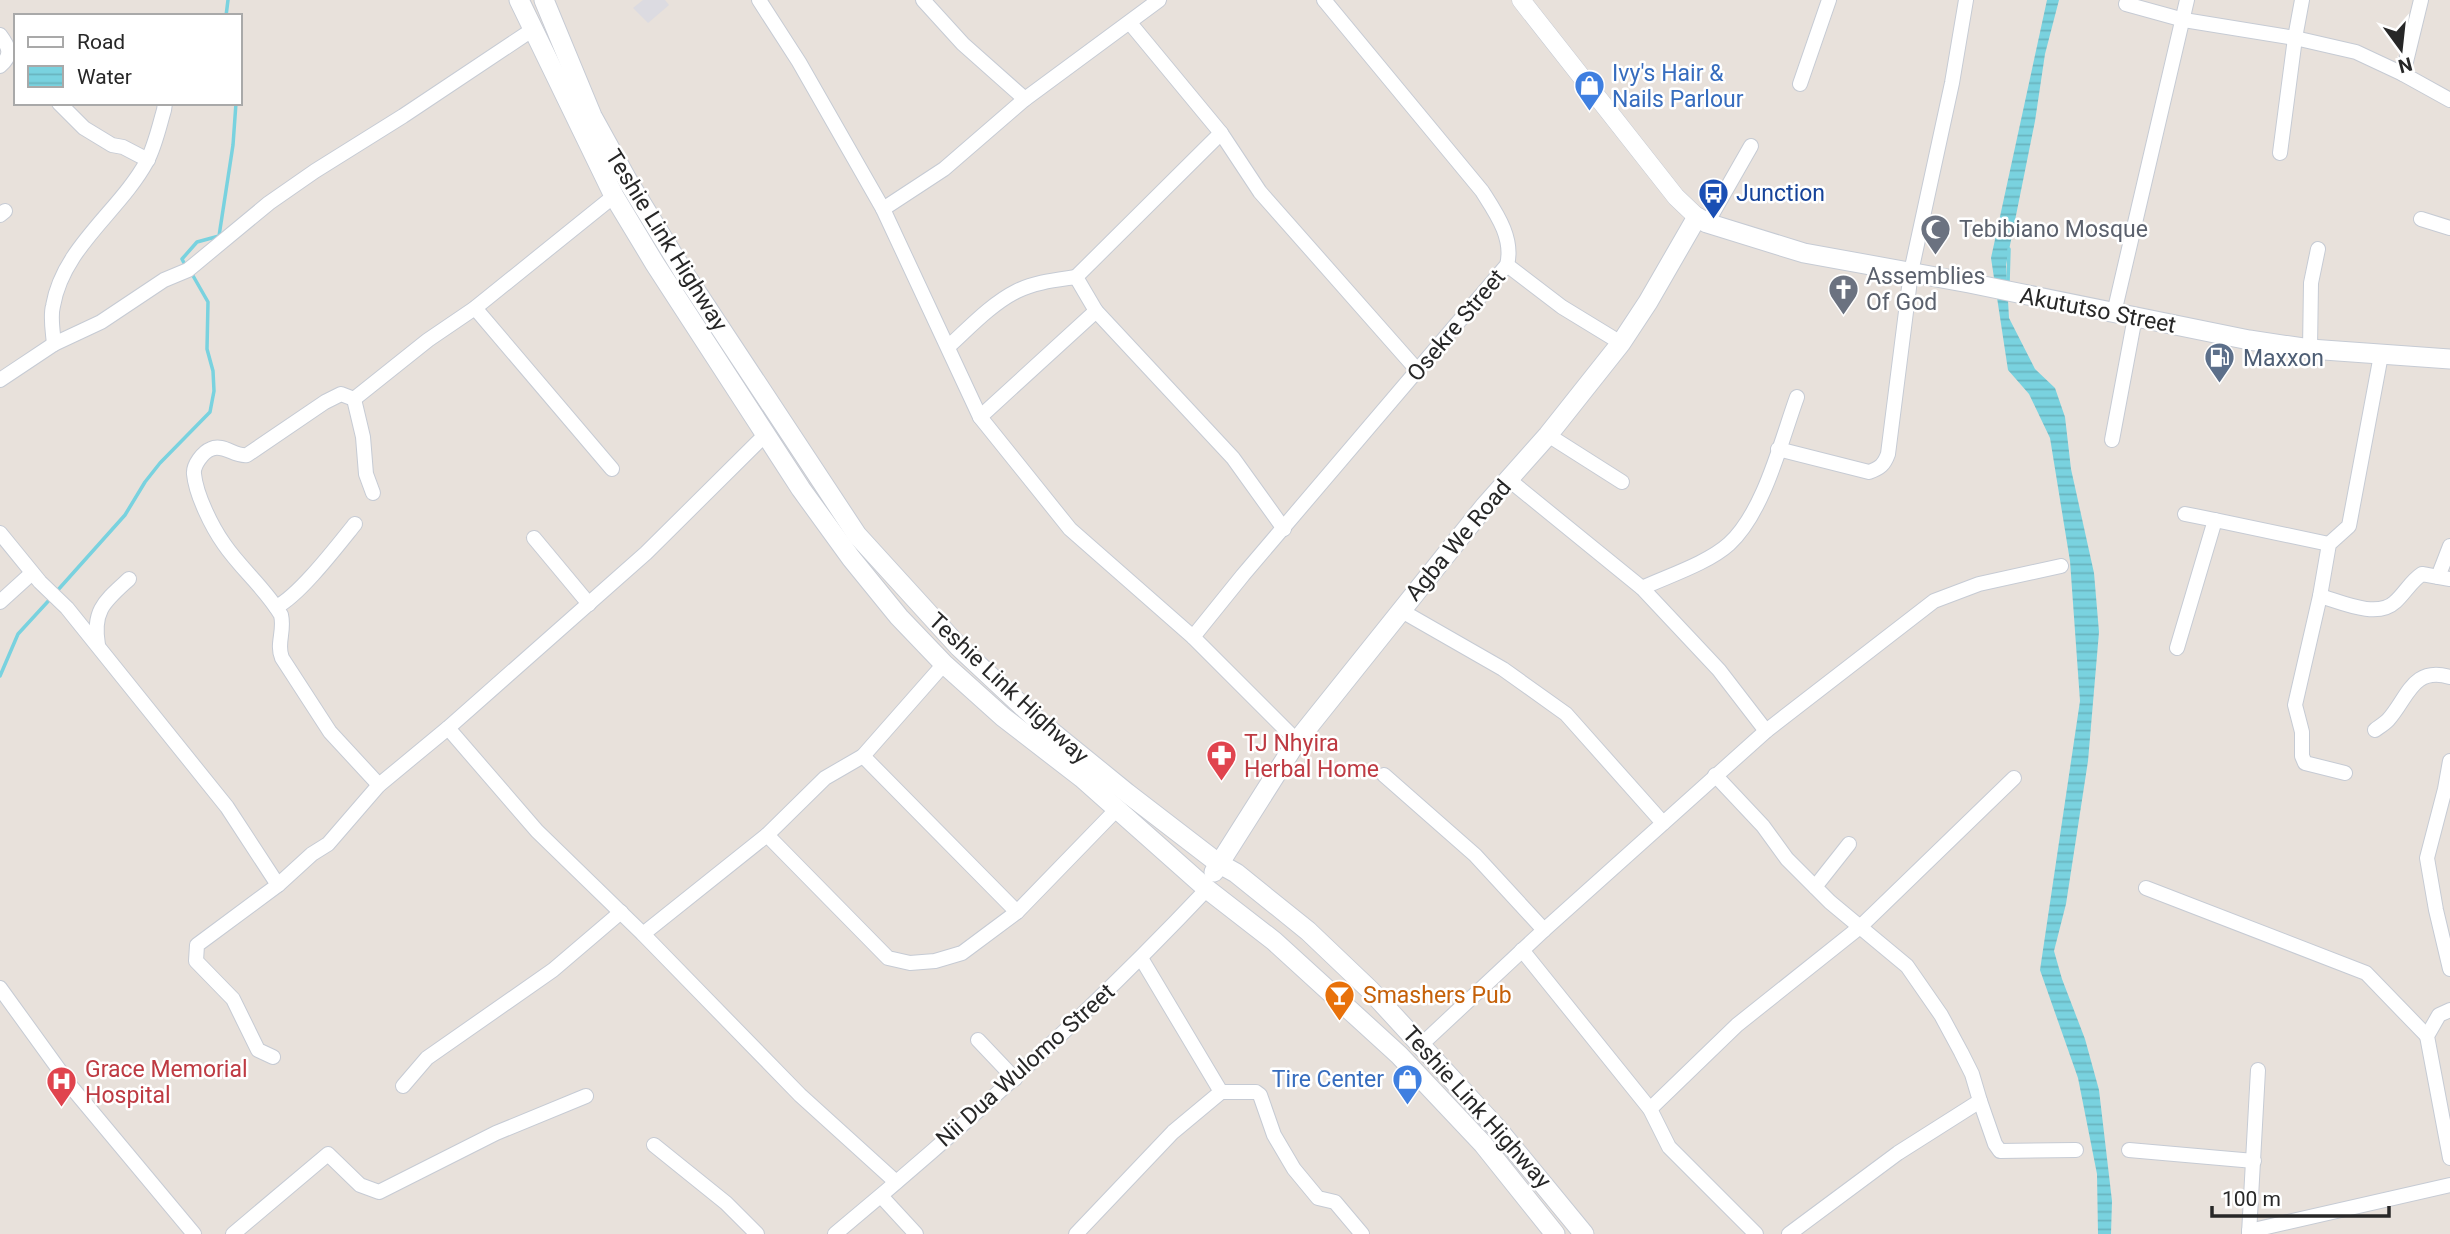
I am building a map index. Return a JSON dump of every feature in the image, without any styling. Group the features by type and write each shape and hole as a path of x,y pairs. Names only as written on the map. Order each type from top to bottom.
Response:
{"main road":[{"name":"Teshie Link Highway","path":"519,0 614,196 681,306 801,489 851,558 899,617 944,664 1003,717 1117,809 1207,889 1274,941 1399,1055 1483,1144 1555,1234"},
{"name":"Teshie Link Highway","path":"544,0 592,116 629,183 686,276 857,536 958,647 1036,719 1127,793 1218,863 1236,873 1308,931 1370,990 1513,1146 1584,1234"},
{"name":"Agba We Road","path":"1207,889 1218,863 1297,741 1400,610 1548,435 1621,342 1702,220"},
{"name":"Akututso Street","path":"1702,220 1804,253 1969,283 2249,340 2310,349 2450,359"}],"street":[{"path":"759,0 799,62 883,209 980,417 1070,529 1193,637 1297,741"},
{"path":"923,0 963,44 1025,99"},
{"path":"883,209 944,169 1025,99 1159,0"},
{"name":"Osekre Street","path":"1193,637 1242,575 1507,265 1510,256 1500,219 1482,191 1324,0"},
{"name":"Akututso Street","path":"1521,0 1676,197 1702,220"},
{"path":"1800,84 1829,0"},
{"path":"1778,449 1869,472 1879,469 1885,463 1911,272 1952,83 1966,0"},
{"path":"2114,313 2187,0"},
{"path":"2280,153 2302,0"},
{"path":"2403,74 2421,0"},
{"path":"2126,4 2184,20 2295,38 2356,52 2450,100"},
{"path":"1130,23 1222,133 1260,192 1418,371"},
{"path":"0,380 54,344 101,322 164,281 188,270 269,203 532,30"},
{"path":"0,35 13,56 0,66"},
{"path":"61,105 83,128 112,145 123,147 148,160"},
{"path":"54,344 52,307 65,273 79,250 148,160 164,105"},
{"path":"948,347 986,312 1017,291 1044,282 1076,277 1222,133"},
{"path":"1702,220 1751,146"},
{"path":"354,399 614,196"},
{"path":"2421,219 2450,228"},
{"path":"2310,349 2311,283 2318,249"},
{"path":"1507,265 1562,307 1621,342"},
{"path":"1076,277 1096,311 1233,458 1284,529"},
{"path":"475,307 612,468"},
{"path":"980,417 1096,311"},
{"path":"2112,440 2135,317"},
{"path":"2345,773 2305,763 2302,756 2302,732 2295,705 2329,544 2349,526 2381,355"},
{"path":"354,399 341,394 325,402 247,454 238,455 217,447 209,449 193,472 217,534 281,615 284,625 278,644 282,658 330,732 379,785"},
{"path":"1642,588 1707,558 1729,544 1755,511 1797,397"},
{"path":"354,399 363,438 366,474 373,493"},
{"path":"273,1057 258,1050 238,1006 196,961 197,945 278,885 341,832 379,785 448,728 646,553 766,434"},
{"path":"1548,435 1622,482"},
{"path":"1508,480 1642,588 1719,670 1766,731"},
{"path":"2185,514 2329,544"},
{"path":"2177,648 2215,520"},
{"path":"276,607 329,558 355,524"},
{"path":"0,533 36,578 67,608 227,807 278,885"},
{"path":"534,538 589,604"},
{"path":"2320,596 2370,609 2384,609 2395,603 2415,578 2422,574 2444,578 2450,546"},
{"path":"1422,1045 1715,775 1766,731 1934,601 1979,584 2062,566"},
{"path":"0,602 36,578"},
{"path":"98,647 95,628 98,614 105,601 129,579"},
{"path":"1400,610 1503,668 1566,714 1663,822"},
{"path":"643,934 767,835 825,778 863,756 944,664"},
{"path":"2375,730 2388,719 2410,686 2437,673 2450,677"},
{"path":"448,728 537,831 621,912 800,1094 896,1182"},
{"path":"863,756 1017,912"},
{"path":"2450,761 2427,858 2450,970"},
{"path":"1384,775 1475,855 1544,930"},
{"path":"1715,775 1763,826 1787,859 1830,902 1907,966 1941,1015 1961,1052 1972,1074 1995,1144 2000,1151 2076,1150"},
{"path":"1650,1109 1737,1025 1860,927 2014,778"},
{"path":"767,835 888,958 910,963 935,961 962,953 1017,912 1117,809"},
{"path":"1815,887 1849,844"},
{"path":"2146,888 2366,973 2427,1036 2450,1158"},
{"name":"Nii Dua Wulomo Street","path":"835,1234 1015,1079 1142,958 1207,889"},
{"path":"404,1086 427,1058 553,970 621,912"},
{"path":"1522,950 1650,1109 1669,1147 1756,1234"},
{"path":"1142,958 1222,1092"},
{"path":"0,988 74,1089 194,1234"},
{"path":"2427,1036 2439,1015 2450,1010"},
{"path":"978,1040 1015,1079"},
{"path":"2258,1070 2249,1232 2450,1185"},
{"path":"1076,1234 1167,1139 1222,1092 1256,1092 1260,1095 1273,1135 1294,1169 1318,1198 1335,1202 1362,1234"},
{"path":"235,1234 328,1154 360,1185 379,1192 496,1133 586,1096"},
{"path":"1789,1234 1898,1153 1980,1101"},
{"path":"654,1145 726,1203 757,1234"},
{"path":"2129,1150 2254,1161"},
{"path":"881,1196 916,1234"}],"shaded area":[{"path":"643,0 665,0 669,5 648,23 633,8"}],"water":[{"path":"2047,0 2059,0 2045,54 2035,121 2006,265 2009,318 2035,369 2055,388 2065,417 2071,469 2094,573 2099,632 2088,761 2066,904 2054,951 2085,1039 2099,1090 2112,1201 2111,1234 2098,1234 2097,1174 2078,1078 2040,970 2080,701 2070,561 2050,438 2029,394 2008,370 1991,258"}],"waterway":[{"path":"226,14 228,0"},
{"path":"185,265 182,259 197,242 219,236 233,145 236,105"},
{"path":"2008,283 2009,249"},
{"path":"57,591 125,515 160,463 210,412 214,391 213,371 207,349 208,302 192,274"},
{"path":"0,676 18,634 52,597"}],"place":[{"name":"Ivy's Hair & Nails Parlour","path":"1589,113"},
{"name":"Junction","path":"1713,220"},
{"name":"Tebibiano Mosque","path":"1936,256"},
{"name":"Assemblies Of God","path":"1843,316"},
{"name":"Maxxon","path":"2220,385"},
{"name":"TJ Nhyira Herbal Home","path":"1221,783"},
{"name":"Smashers Pub","path":"1340,1022"},
{"name":"Tire Center","path":"1407,1106"},
{"name":"Grace Memorial Hospital","path":"62,1109"}]}
